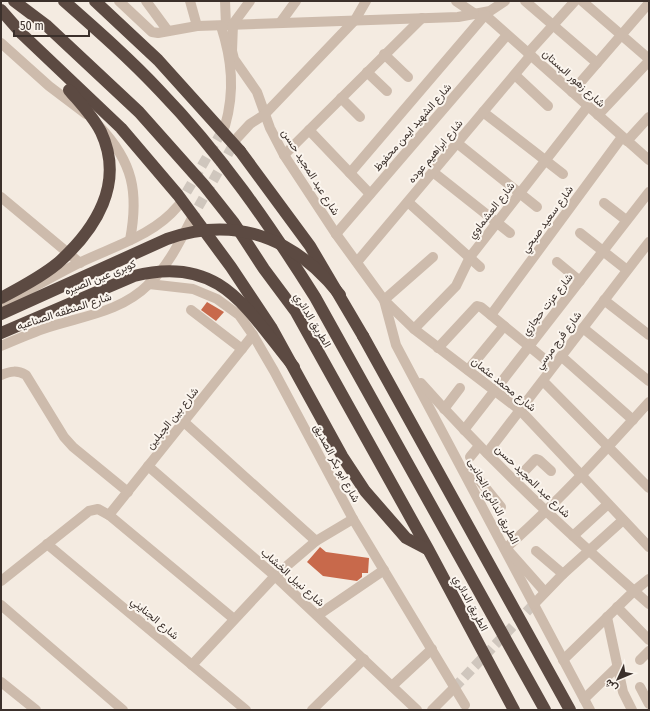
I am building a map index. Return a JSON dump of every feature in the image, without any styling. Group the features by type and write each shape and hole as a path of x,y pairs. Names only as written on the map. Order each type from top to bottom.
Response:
{"highway":[{"name":"الطريق الدائري","path":"14,1 46,25 139,112 185,162 234,223 264,269 296,312 428,549 514,710"},
{"name":"الطريق الدائري","path":"64,1 114,46 160,91 250,197 284,247 315,297 545,710"},
{"path":"95,1 158,60 236,146 288,214 340,295 570,710"},
{"path":"1,10 69,90 100,131 108,158 110,172 107,193 100,212 81,240 57,263 30,282 1,298"},
{"path":"22,34 121,128 178,195 239,279 294,367 342,456 365,491 406,538 428,549"},
{"path":"1,314 166,239 187,232 209,229 245,232 273,240 310,262 340,295"},
{"name":"كوبرى عين الصيره","path":"1,333 134,276 152,271 170,270 201,276 223,286 242,303 294,367"}],"street":[{"path":"119,1 152,32 197,26 458,17 481,14 490,11 505,1"},
{"path":"146,1 168,31"},
{"path":"190,1 197,26"},
{"path":"225,1 231,70 231,92 225,126"},
{"path":"226,25 250,1"},
{"path":"280,23 296,1"},
{"path":"238,137 250,124 264,115 355,20 366,1"},
{"name":"شارع زهور البستان","path":"456,1 481,14 507,35 649,160"},
{"path":"524,1 597,63"},
{"name":"شارع ابراهيم عوده","path":"357,262 515,75 530,54 575,1"},
{"path":"582,1 649,60 598,115"},
{"path":"572,92 649,3"},
{"path":"350,173 481,14"},
{"path":"284,155 384,54 422,18"},
{"name":"شارع عبد المجيد حسن","path":"226,25 234,59 257,92 264,115 284,155 336,234 357,262"},
{"name":"شارع الشهيد ايمن محفوظ","path":"336,234 507,35"},
{"path":"1,43 49,86 95,121 112,140 126,162 133,188 135,214 130,240"},
{"path":"384,54 408,77"},
{"path":"367,72 387,91"},
{"path":"515,75 548,106"},
{"path":"341,98 360,117"},
{"name":"شارع العشماوي","path":"414,329 456,286 470,257 588,106"},
{"path":"483,112 563,174"},
{"name":"شارع سعيد صبحي","path":"491,315 625,139 649,117"},
{"path":"309,130 370,194"},
{"path":"458,143 537,207"},
{"path":"433,172 510,233"},
{"name":"شارع عزت حجازي","path":"464,430 649,192"},
{"path":"1,197 80,263"},
{"path":"408,202 480,267"},
{"path":"604,203 626,220"},
{"path":"1,305 80,263 130,240 160,224 178,206"},
{"name":"شارع المنطقه الصناعيه","path":"1,346 42,329 116,307 128,300 149,284 169,261 191,220"},
{"path":"580,233 627,270"},
{"name":"شارع فرج مرسي","path":"487,453 649,242"},
{"path":"384,300 433,257"},
{"name":"شارع محمد عثمان","path":"357,262 384,300 414,329 520,410 649,548"},
{"path":"557,262 580,281"},
{"name":"شارع ابو بكر الصديق","path":"149,284 193,289 217,299 239,315 253,335 353,519 465,705"},
{"name":"الطريق الدائري الجانبى","path":"384,300 396,345 506,548 590,710"},
{"path":"604,300 649,335"},
{"path":"438,348 474,308 481,307 553,366"},
{"path":"192,310 242,349"},
{"path":"468,370 504,326"},
{"path":"583,328 649,381"},
{"name":"شارع بين الجبلين","path":"109,515 253,335"},
{"path":"561,356 633,420"},
{"name":"شارع عبد المجيد حسن","path":"408,368 479,446 588,550 649,604"},
{"path":"1,374 11,371 19,371 26,375 64,437 73,447 128,492"},
{"path":"543,381 649,488"},
{"path":"444,409 460,388"},
{"path":"545,592 506,548 547,511 582,476 649,402"},
{"path":"184,422 316,541"},
{"path":"470,457 479,446"},
{"path":"515,481 536,459 551,471"},
{"name":"شارع نبيل الخشاب","path":"148,466 318,615 416,710"},
{"path":"465,472 479,480 501,507"},
{"path":"573,536 608,504"},
{"path":"1,581 93,509 102,510 234,619"},
{"path":"192,665 275,576 316,541 353,519"},
{"path":"534,604 588,550 623,520"},
{"name":"شارع الجنايني","path":"47,544 246,710"},
{"path":"536,551 563,574"},
{"path":"318,615 384,570"},
{"path":"563,660 634,591 649,579"},
{"path":"1,605 123,710"},
{"path":"618,607 649,640"},
{"path":"608,617 623,692 632,710"},
{"path":"392,686 432,649"},
{"path":"640,660 649,651"},
{"path":"312,710 364,659"},
{"path":"584,699 617,667"},
{"path":"1,682 36,710"},
{"path":"640,687 649,704"},
{"path":"432,710 454,688"}],"building":[{"path":"207,302 224,312 216,321 201,310"},
{"path":"320,547 326,552 369,558 368,573 362,573 362,577 357,581 323,576 307,562"}],"tunnel":[{"path":"179,205 225,126"},
{"path":"191,220 237,138"},
{"path":"454,688 534,604"}]}
